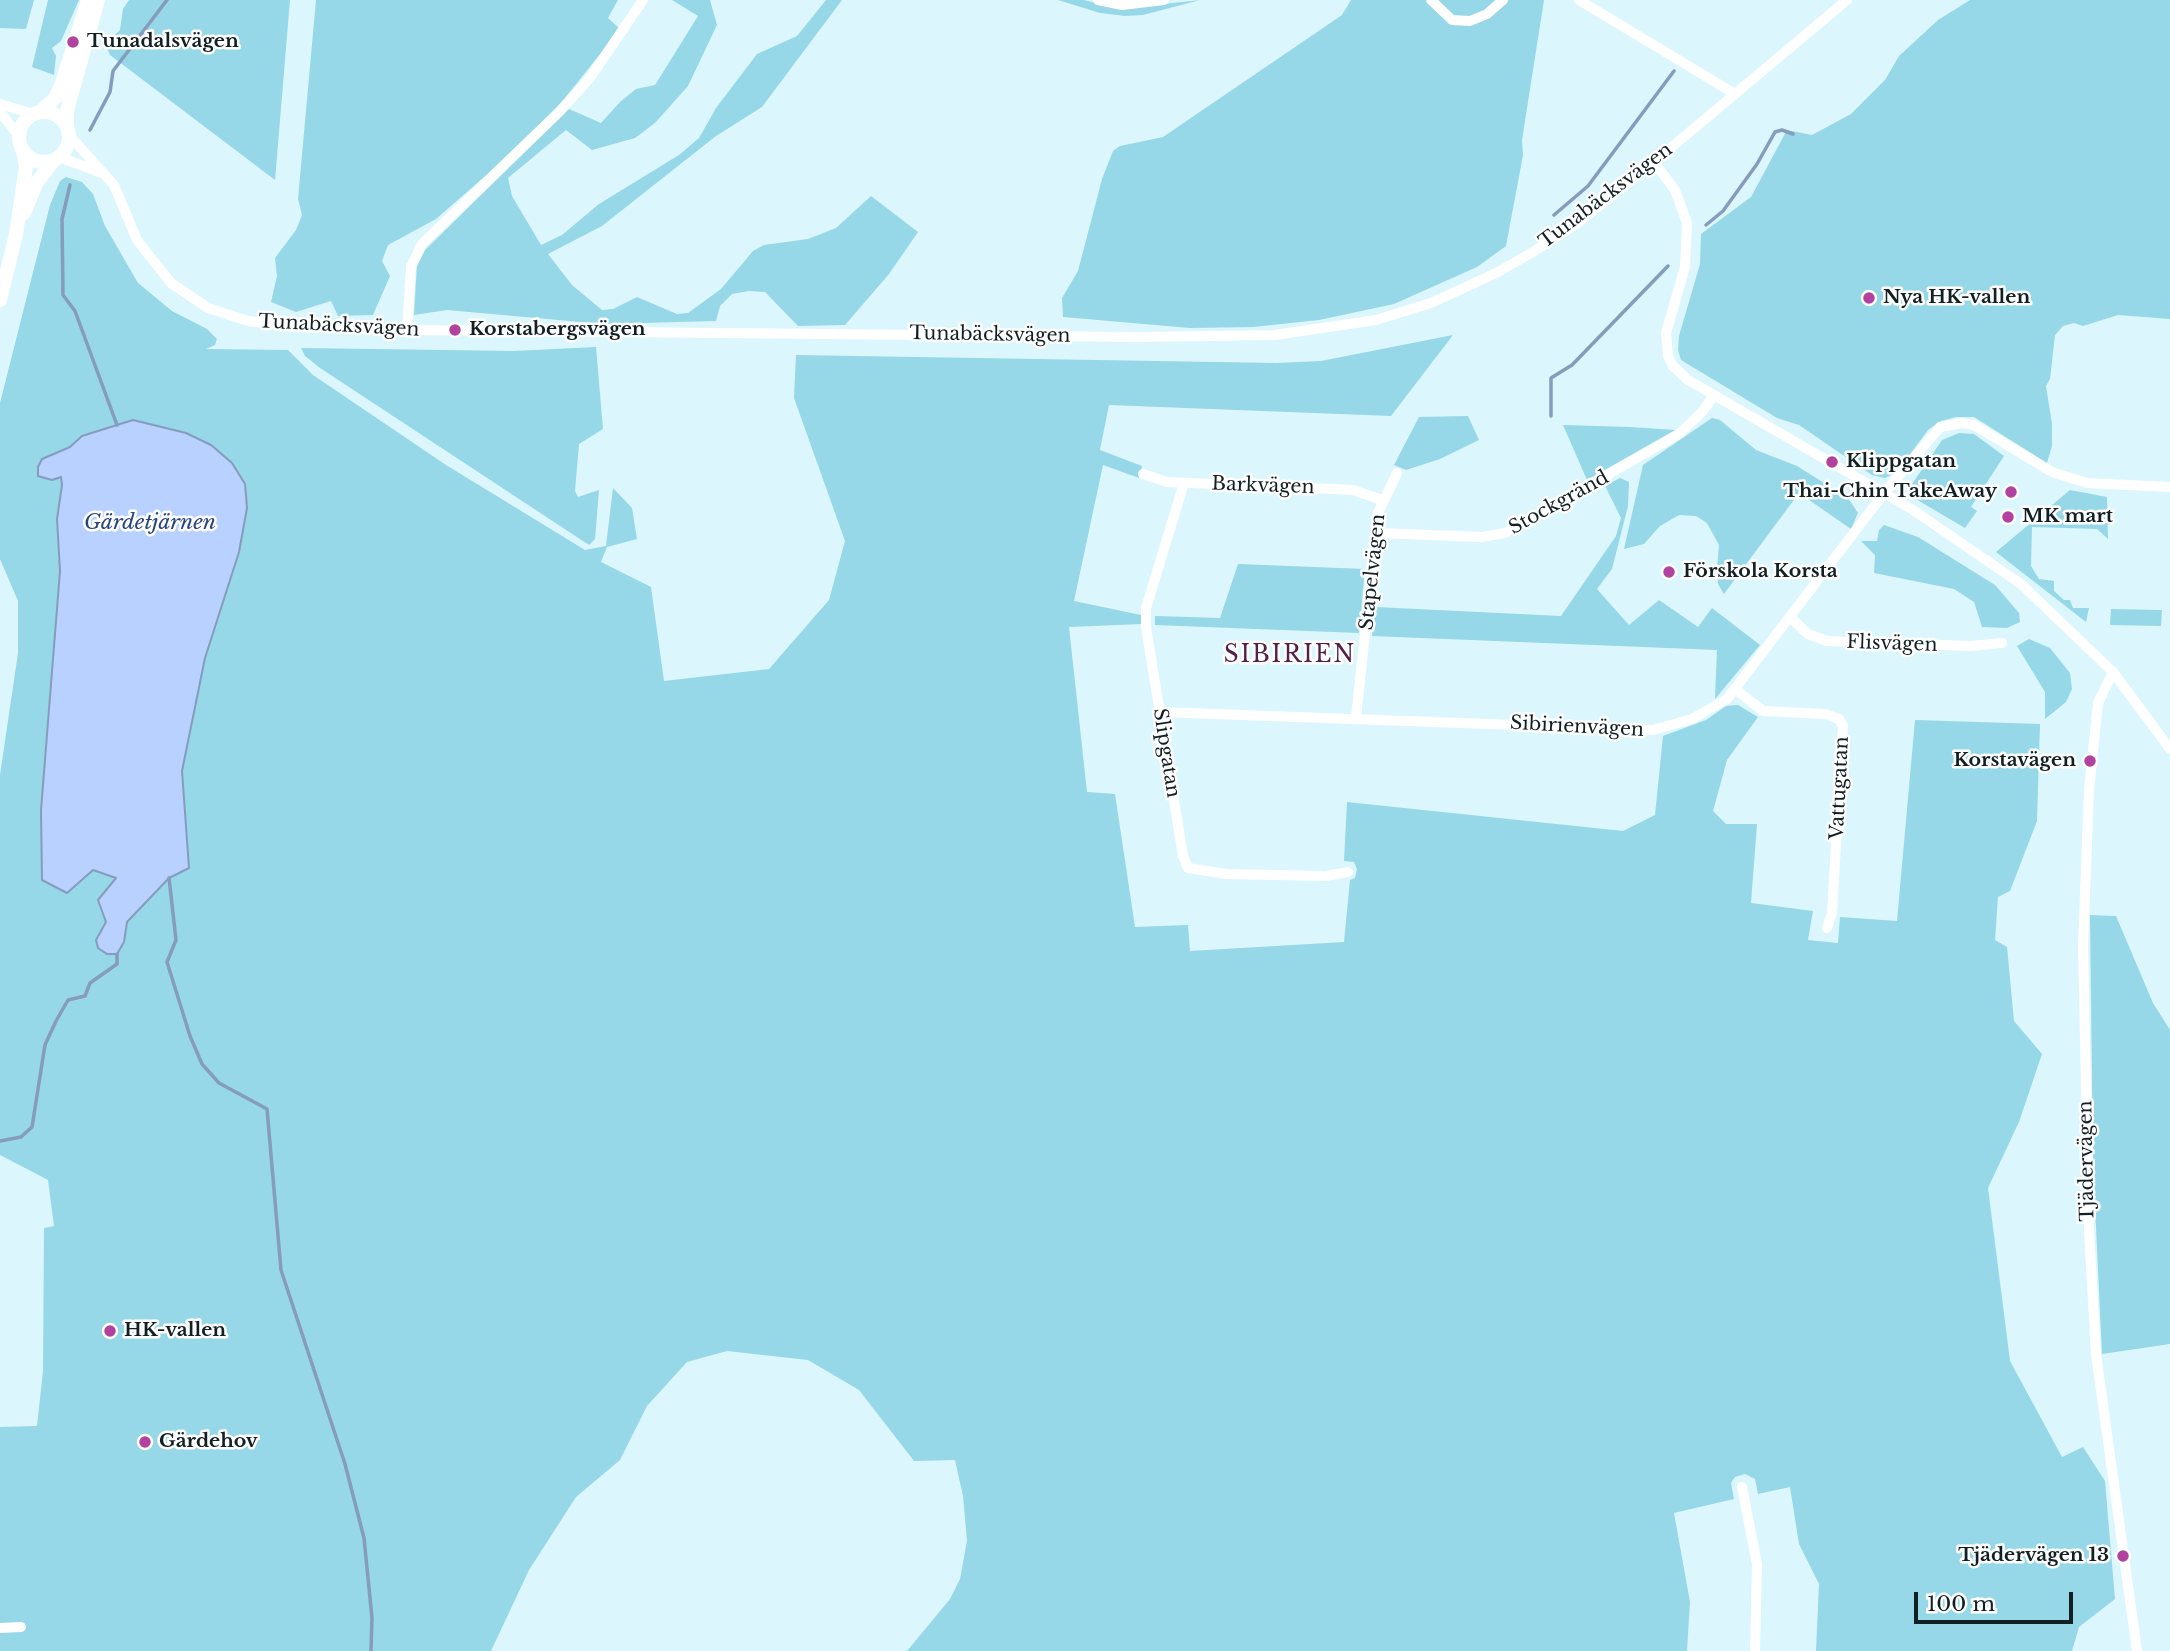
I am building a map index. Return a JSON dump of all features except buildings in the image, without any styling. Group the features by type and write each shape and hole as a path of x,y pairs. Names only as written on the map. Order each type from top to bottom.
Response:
{"main road":[{"path":"0,300 16,234 26,166 21,143 25,121 56,97 88,0"},
{"path":"16,234 37,182 65,151 67,110 98,0"},
{"path":"36,113 57,115 68,131"},
{"path":"21,143 37,161 56,159"}],"street":[{"path":"407,330 411,267 422,244 559,112 590,78 643,0"},
{"path":"1098,0 1122,5 1164,0"},
{"path":"1431,0 1452,20 1470,21 1487,15 1503,0"},
{"path":"1579,0 1735,94"},
{"name":"Tunabäcksvägen","path":"68,131 114,185 137,240 161,273 182,292 208,308 248,321 297,327 407,330 1254,336 1331,329 1376,320 1431,303 1496,274 1576,224 1654,163 1847,0"},
{"path":"0,104 36,113"},
{"path":"0,113 21,143"},
{"path":"56,159 102,173"},
{"path":"1654,163 1668,179 1682,206 1689,240 1681,283 1666,333 1668,356 1680,374 1885,492 1964,542 2021,584 2113,672 2170,749"},
{"name":"Stockgränd","path":"1377,533 1482,537 1505,533 1679,434 1702,412 1714,395"},
{"path":"1885,492 1940,427 1962,423 1990,434 2052,472 2087,483 2170,487"},
{"name":"Stapelvägen","path":"1356,717 1382,500 1397,473"},
{"name":"Barkvägen","path":"1143,474 1167,482 1353,490 1382,500"},
{"name":"Slipgatan","path":"1184,483 1146,608 1146,626 1188,868 1239,874 1326,876 1348,872"},
{"name":"Sibirienvägen","path":"1160,712 1356,717 1653,730 1709,711 1735,689 1885,492"},
{"name":"Flisvägen","path":"1790,617 1808,634 1827,641 1971,646 2002,643"},
{"name":"Tjädervägen","path":"2113,672 2104,685 2098,703 2089,790 2083,946 2089,1231 2096,1354 2137,1651"},
{"name":"Vattugatan","path":"1735,689 1763,711 1825,714 1839,719 1843,726 1832,913 1827,928"},
{"path":"1742,1487 1756,1564 1755,1651"},
{"path":"0,1628 20,1627"}],"shaded area":[{"path":"0,0 34,0 26,29 0,28"},
{"path":"48,0 79,0 61,41 52,48 56,56 54,75 32,67"},
{"path":"129,0 290,0 275,180 110,55 105,44 120,30 123,9"},
{"path":"316,0 618,0 608,18 620,29 561,103 515,150 436,219 388,245 382,261 390,276 373,315 338,316 331,301 296,312 271,302 277,276 275,258 296,230 302,215 298,199"},
{"path":"672,0 710,0 717,25 688,86 655,123 635,138 592,150 566,130 508,178 512,196 541,245 562,235 599,204 679,155 699,138 716,108 757,54 797,36 826,0 842,0 762,107 716,136 602,226 548,254 572,285 602,310 613,309 637,297 677,314 688,313 721,289 753,251 764,245 808,239 836,228 871,196 918,232 889,274 845,325 798,326 765,292 749,291 732,294 720,306 716,321 603,324 447,310 414,315 417,265 425,250 569,109 601,123 636,89 655,85 698,16"},
{"path":"1058,0 1084,0 1120,9 1200,0 1143,15 1125,16 1100,13"},
{"path":"1351,0 1544,0 1522,140 1523,155 1506,246 1477,267 1394,304 1319,320 1253,327 1190,328 1063,317 1062,298 1078,271 1102,179 1113,151 1120,146 1163,137 1342,15"},
{"path":"1970,0 2170,0 2170,319 2118,315 2083,326 2074,323 2063,326 2055,335 2050,379 2046,386 2052,424 2052,446 2047,463 1974,417 1956,417 1941,421 1928,430 1897,472 1885,478 1872,475 1799,425 1777,418 1681,360 1678,350 1679,336 1700,264 1701,234 1751,197 1787,130 1812,135 1851,114 1885,80 1899,56 1938,20"},
{"path":"66,177 82,182 93,194 105,226 138,283 172,311 207,329 217,339 215,345 206,349 288,350 313,375 446,465 585,550 606,546 613,488 632,508 637,539 607,547 601,562 651,587 664,681 769,669 829,600 845,541 794,398 796,355 1276,363 1321,361 1453,335 1391,416 1109,405 1100,450 1142,466 1139,478 1103,465 1074,601 1141,615 1141,624 1069,627 1087,792 1115,794 1135,927 1188,925 1190,951 1344,942 1350,880 1355,878 1357,869 1354,862 1344,861 1347,802 1623,831 1655,815 1663,736 1706,720 1726,706 1738,705 1758,717 1727,760 1713,811 1726,824 1757,824 1751,903 1813,911 1808,940 1838,943 1840,917 1897,921 1915,720 2040,724 2037,821 2010,891 1998,897 1995,940 2007,947 2014,1021 2042,1054 2019,1122 1988,1188 2010,1361 2062,1457 2083,1447 2105,1481 2115,1599 2079,1627 2072,1651 1816,1651 1819,1584 1799,1544 1790,1487 1758,1494 1755,1479 1745,1474 1735,1477 1731,1483 1734,1499 1674,1513 1690,1602 1687,1651 907,1651 950,1599 960,1579 967,1541 963,1496 955,1460 914,1461 859,1390 808,1360 727,1351 687,1362 647,1406 620,1460 576,1497 529,1570 491,1651 0,1651 0,1427 37,1426 43,1371 44,1228 54,1226 48,1180 0,1155 0,775 18,653 18,601 0,559 0,403 50,205 60,181","holes":["133,420 232,463 245,484 247,508 239,552 205,658 182,771 189,868 169,878 127,922 124,942 107,954 98,948 96,941 107,922 117,878 93,870 41,810 60,571 57,519 62,485 61,477 42,459 70,447 82,436"]},
{"path":"596,347 603,429 579,444 575,491 578,497 599,490 595,539 589,545 320,368 305,356 301,348 514,351"},
{"path":"1468,416 1479,440 1440,459 1406,470 1394,465 1419,417"},
{"path":"1712,418 1720,420 1756,450 1797,466 1848,498 1858,513 1851,529 1799,493 1724,594 1718,584 1719,545 1707,523 1696,516 1679,515 1660,526 1644,544 1624,549 1643,465"},
{"path":"1563,425 1630,427 1675,430 1587,480"},
{"path":"1959,433 1974,434 2004,456 1971,507 1977,511 1965,528 1914,498 1910,487 1942,440"},
{"path":"1620,478 1629,482 1628,506 1612,569 1597,589 1629,625 1659,600 1698,627 1712,608 1760,645 1715,699 1717,650 1372,636 1375,607 1561,616 1616,536 1621,518 1605,486"},
{"path":"2070,490 2107,497 2108,539 2097,529 2032,527 2031,566 2039,579 2054,581 2054,591 2064,600 2070,600 2073,608 2089,608 2086,622 1996,552"},
{"path":"1884,525 1918,537 1995,585 2019,613 2020,622 2007,628 1982,627 1974,602 1954,589 1874,573 1875,555 1861,541 1877,541 1879,530"},
{"path":"1238,564 1365,569 1359,633 1155,625 1155,616 1220,618"},
{"path":"2111,609 2162,610 2161,626 2110,625"},
{"path":"2029,639 2050,648 2070,673 2072,689 2066,702 2045,719 2045,692 2017,646"},
{"path":"2090,915 2116,916 2153,1003 2170,1030 2170,1344 2102,1354 2093,1164"}],"water":[{"name":"Gärdetjärnen","path":"133,420 186,433 211,445 232,463 245,484 247,508 239,552 205,658 182,771 189,868 169,878 127,922 124,942 117,954 107,954 98,948 96,940 106,922 98,900 116,878 93,870 67,893 42,880 41,810 60,571 57,519 62,485 61,477 52,480 38,476 38,467 42,459 70,447 82,436"}],"waterway":[{"path":"90,130 110,92 113,71 167,0"},
{"path":"1554,215 1588,186 1674,71"},
{"path":"1706,225 1723,211 1757,164 1775,132 1782,130 1793,134"},
{"path":"70,185 62,219 63,295 75,311 117,425"},
{"path":"1551,416 1551,378 1572,365 1668,266"},
{"path":"169,878 176,940 167,962 190,1036 202,1064 219,1083 267,1109 281,1270 345,1464 364,1538 372,1618 371,1651"},
{"path":"0,1141 21,1137 32,1127 45,1045 56,1021 68,1000 85,996 90,983 117,964 117,954"}],"place":[{"name":"Tunadalsvägen","path":"73,42"},
{"name":"Nya HK-vallen","path":"1869,298"},
{"name":"Korstabergsvägen","path":"455,330"},
{"name":"Klippgatan","path":"1832,462"},
{"name":"Thai-Chin TakeAway","path":"2011,492"},
{"name":"MK mart","path":"2008,517"},
{"name":"Förskola Korsta","path":"1669,572"},
{"name":"Korstavägen","path":"2090,761"},
{"name":"HK-vallen","path":"110,1331"},
{"name":"Gärdehov","path":"145,1442"},
{"name":"Tjädervägen 13","path":"2123,1556"}],"district":[{"name":"SIBIRIEN","path":"1290,656"}]}
